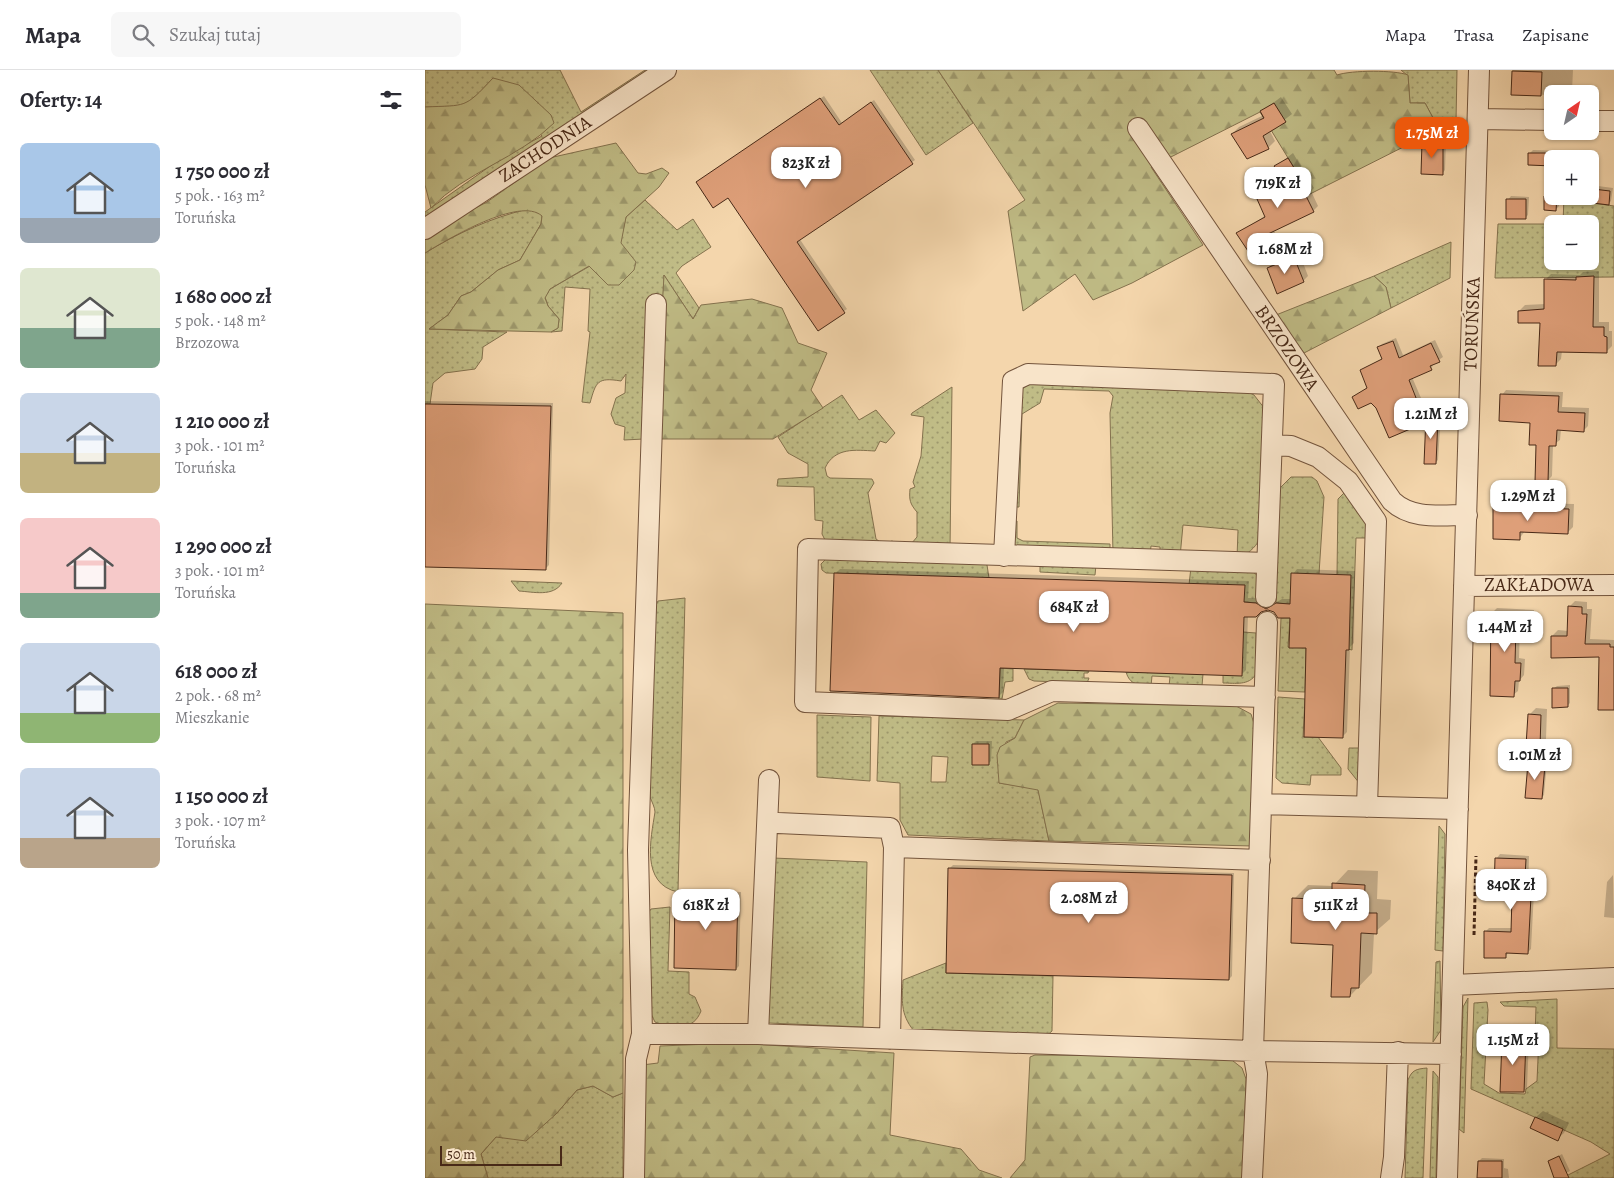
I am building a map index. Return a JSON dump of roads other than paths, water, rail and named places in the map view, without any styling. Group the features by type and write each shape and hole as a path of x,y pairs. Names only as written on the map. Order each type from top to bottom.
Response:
{"street":[{"name":"ZACHODNIA","path":"425,229 666,70"},
{"name":"TORUŃSKA","path":"1447,1178 1479,70"},
{"path":"1478,119 1544,120"},
{"path":"1599,121 1614,121"},
{"name":"BRZOZOWA","path":"1138,128 1392,501 1403,510 1418,515 1467,515"},
{"path":"634,1178 636,1059 642,1034 638,850 656,304"},
{"path":"1004,556 1013,381 1028,374 1274,384 1266,597"},
{"path":"1272,446 1291,446 1318,457 1348,481 1376,521 1367,807"},
{"path":"1265,697 1052,690 1008,710 805,702 808,549 1267,563"},
{"name":"ZAKŁADOWA","path":"1465,586 1614,585"},
{"path":"1252,1178 1257,1074 1253,1051 1267,622"},
{"path":"757,1034 769,780"},
{"path":"1261,804 1458,809"},
{"path":"778,822 890,828 894,847 890,1039"},
{"path":"894,847 1259,860"},
{"path":"1453,985 1614,978"},
{"path":"642,1034 757,1034 1253,1051 1451,1054"},
{"path":"1391,1178 1394,1157 1398,1052"}]}
